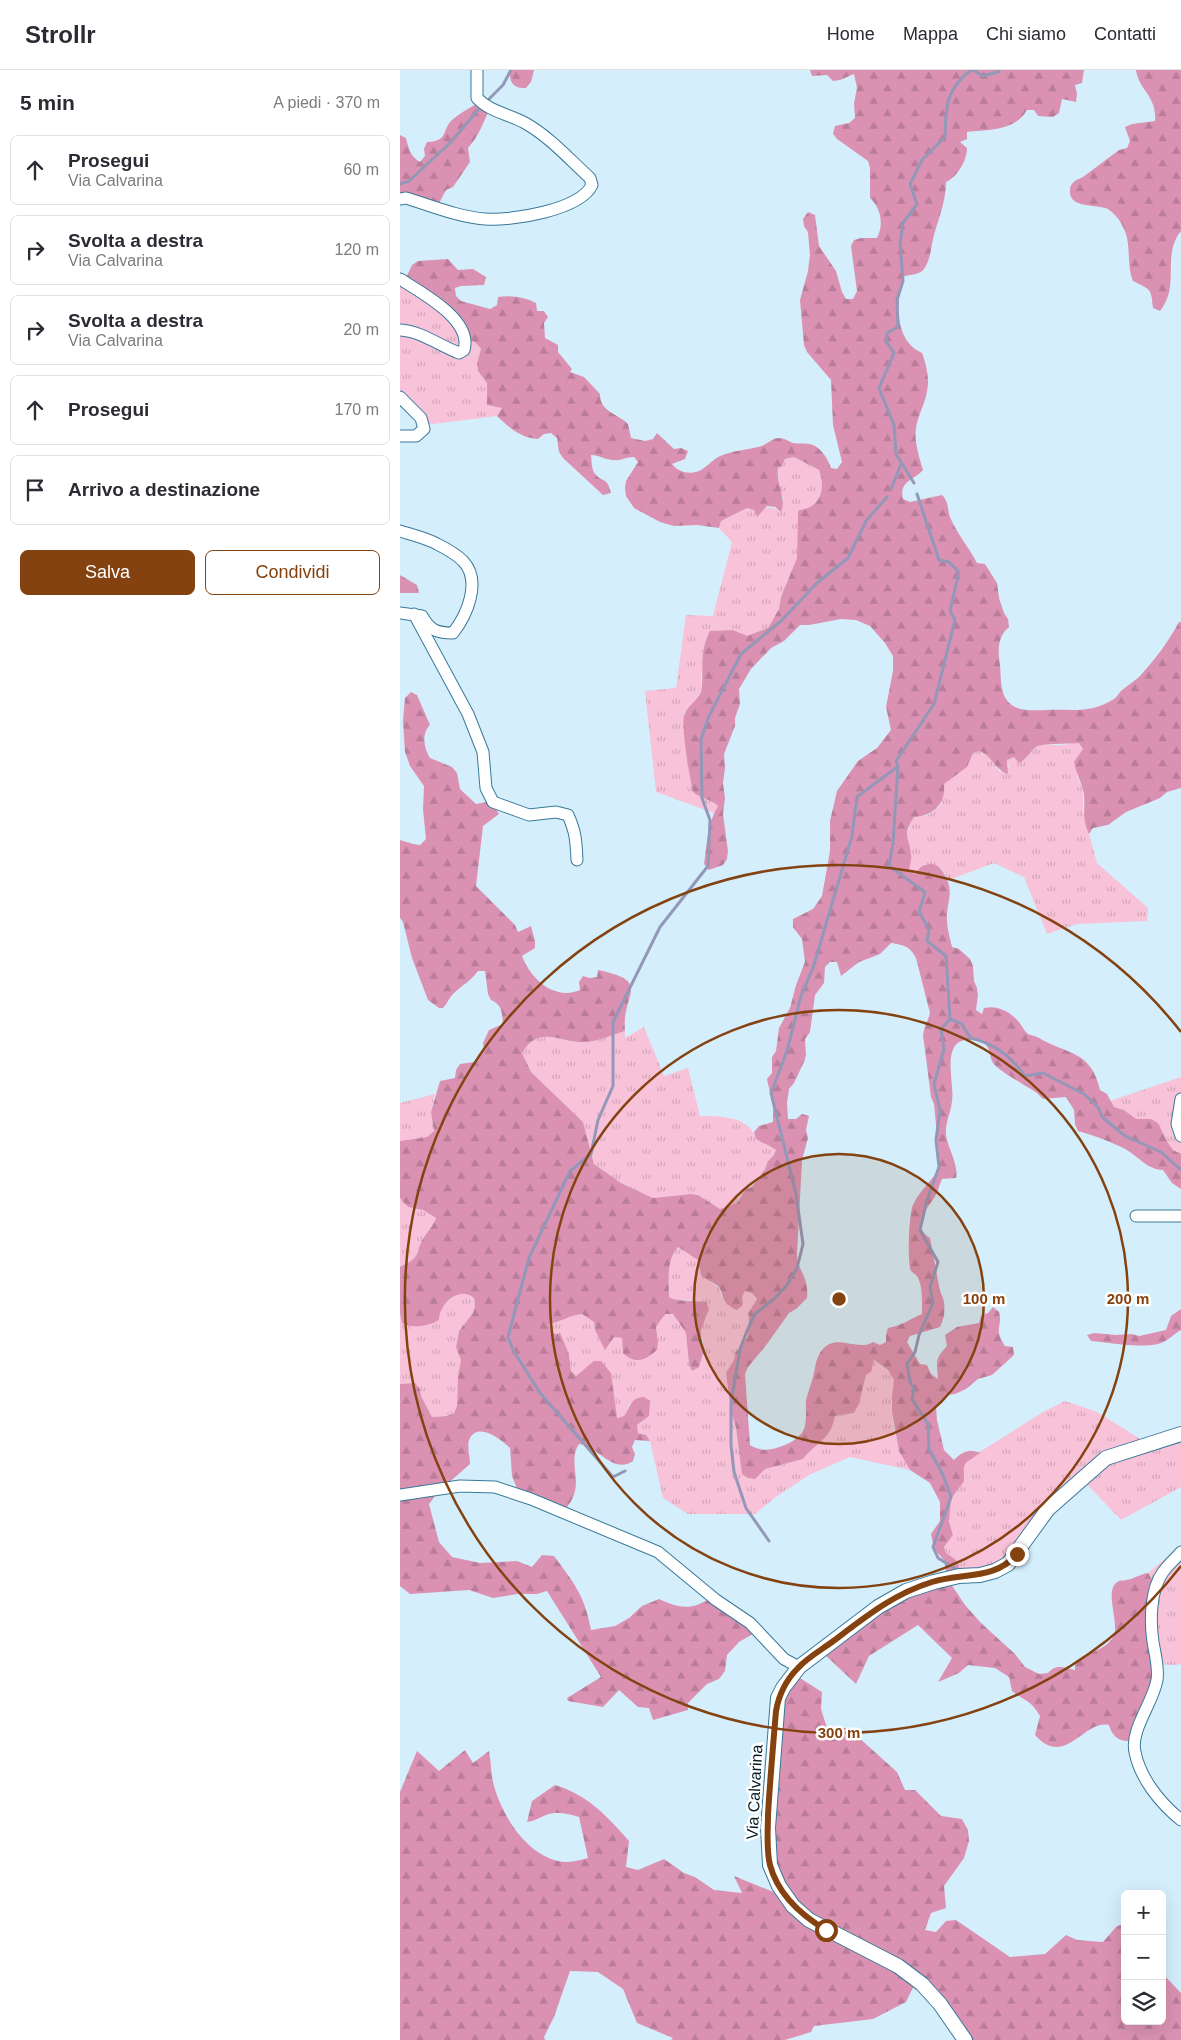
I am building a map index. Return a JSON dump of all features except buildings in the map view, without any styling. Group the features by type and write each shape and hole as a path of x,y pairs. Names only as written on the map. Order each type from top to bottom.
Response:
{"street":[{"path":"400,198 406,198 449,212 486,219 527,216 570,204 588,193 592,185 590,178 552,142 525,123 484,106 477,98 477,70"},
{"path":"400,279 435,302 463,328 467,341 464,350 459,353 442,347 420,334 400,330"},
{"path":"400,397 421,418 424,429 416,436 400,436"},
{"path":"400,531 437,543 464,561 470,575 472,592 469,607 453,633 441,633 428,627 422,616 400,613"},
{"path":"414,614 471,722 483,752 486,788 493,802 529,816 556,812 568,816 575,828 578,843 577,860"},
{"path":"1181,1099 1176,1124 1181,1136"},
{"path":"1136,1216 1181,1216"},
{"name":"Via Calvarina","path":"965,2040 940,2004 922,1984 898,1966 809,1920 793,1906 779,1886 770,1865 768,1844 769,1800 778,1698 799,1667 878,1607 906,1591 959,1576 980,1575 995,1571 1008,1564 1048,1509 1106,1458 1181,1434"},
{"path":"400,1495 460,1486 495,1487 531,1499 658,1552 716,1600 750,1623 784,1659 799,1667"},
{"path":"1181,1552 1162,1573 1152,1602 1152,1637 1157,1678 1150,1703 1134,1740 1135,1752 1151,1788 1168,1809 1181,1820"}],"green space":[{"path":"510,70 534,70 531,82 526,88 515,86 510,78"},
{"path":"810,70 1084,70 1082,83 1075,85 1076,102 1062,99 1059,113 1053,117 1038,116 1034,110 1027,110 1022,117 1009,126 992,130 967,132 967,139 960,142 967,148 967,153 957,172 946,182 944,202 926,265 920,272 903,277 899,297 899,320 902,330 906,339 922,353 928,382 916,433 917,449 923,470 905,485 902,493 903,499 910,502 942,495 947,503 953,523 977,563 985,564 997,583 999,598 1008,619 1009,627 1002,635 999,644 1002,687 1006,699 1014,707 1031,710 1074,710 1089,709 1105,704 1115,698 1123,689 1139,677 1161,651 1179,622 1181,622 1181,788 1167,792 1160,798 1126,812 1108,825 1093,828 1089,834 1084,815 1083,789 1074,762 1083,749 1079,743 1050,744 1036,747 1019,763 1014,757 1007,760 1008,774 1000,769 984,753 980,751 973,753 967,767 944,784 943,797 937,808 927,814 914,817 910,824 907,833 911,857 909,871 915,874 923,866 933,864 941,869 947,879 950,891 947,913 949,934 952,947 959,949 970,959 973,966 974,981 978,995 976,1010 982,1014 984,1008 993,1007 1001,1009 1018,1021 1028,1034 1077,1055 1091,1067 1100,1090 1107,1094 1114,1107 1124,1110 1136,1119 1151,1119 1158,1123 1173,1150 1181,1154 1181,1189 1172,1183 1163,1170 1151,1167 1119,1146 1078,1131 1075,1124 1074,1110 1066,1097 1043,1099 1037,1093 996,1067 988,1047 982,1042 970,1039 958,1043 953,1049 951,1057 952,1101 946,1131 947,1140 955,1162 956,1178 942,1179 920,1224 921,1229 930,1238 944,1304 944,1313 940,1327 910,1336 907,1342 920,1364 927,1365 931,1374 938,1379 937,1361 947,1346 945,1335 957,1327 979,1323 981,1316 988,1313 993,1307 999,1312 1001,1340 1005,1346 1013,1347 1014,1355 992,1375 978,1379 966,1389 955,1394 947,1395 936,1406 937,1420 944,1450 954,1460 966,1452 980,1453 965,1464 964,1481 951,1499 949,1521 953,1535 944,1547 946,1553 956,1560 963,1578 949,1581 965,1605 981,1623 1015,1654 1025,1667 1039,1674 1048,1673 1057,1667 1075,1670 1075,1662 1110,1642 1113,1637 1115,1623 1112,1591 1114,1585 1119,1581 1148,1573 1152,1579 1153,1664 1150,1694 1138,1712 1130,1741 1116,1738 1109,1725 1100,1725 1065,1745 1056,1747 1046,1744 1035,1735 1040,1716 1036,1710 1012,1691 1009,1677 995,1668 968,1665 959,1673 938,1682 952,1658 918,1625 869,1656 856,1684 824,1654 900,1596 948,1581 944,1560 934,1549 931,1534 940,1521 940,1502 930,1483 910,1470 899,1451 892,1412 894,1380 888,1370 874,1360 871,1372 866,1375 859,1404 854,1413 835,1416 830,1431 803,1459 765,1469 755,1479 748,1478 742,1474 726,1373 734,1360 735,1353 748,1335 749,1312 757,1299 752,1293 745,1291 742,1297 743,1305 737,1310 731,1307 725,1301 718,1286 701,1275 698,1260 678,1247 670,1264 669,1297 676,1300 706,1302 709,1309 701,1330 703,1353 699,1367 692,1371 689,1364 686,1333 673,1314 665,1314 656,1327 657,1350 645,1359 640,1360 627,1357 623,1353 622,1338 614,1337 605,1350 595,1330 594,1322 582,1314 549,1324 551,1331 555,1334 560,1333 569,1354 571,1371 576,1376 594,1361 601,1361 611,1373 617,1418 624,1416 631,1403 636,1399 644,1397 650,1401 649,1416 637,1425 638,1433 646,1435 650,1441 635,1440 632,1447 635,1454 633,1461 619,1465 593,1449 579,1444 574,1459 575,1491 566,1508 521,1499 512,1476 510,1448 490,1434 478,1432 473,1434 469,1440 470,1464 437,1493 429,1504 439,1542 452,1557 480,1563 517,1561 532,1567 542,1555 554,1556 578,1590 586,1608 591,1630 615,1626 629,1618 642,1606 659,1599 685,1607 697,1605 710,1598 756,1632 739,1642 727,1655 725,1671 719,1679 707,1684 688,1703 688,1710 653,1720 649,1708 638,1707 619,1690 603,1707 568,1701 567,1698 601,1677 547,1591 537,1594 518,1594 493,1598 469,1590 410,1594 400,1586 400,1384 415,1383 420,1389 421,1396 432,1417 448,1416 454,1413 457,1406 458,1376 461,1360 456,1347 459,1331 473,1313 475,1306 474,1298 462,1294 456,1295 442,1308 439,1320 426,1325 416,1326 402,1323 400,1313 400,1267 416,1256 421,1241 436,1218 423,1210 408,1207 400,1198 400,1141 427,1137 434,1131 431,1112 440,1081 455,1078 456,1070 460,1064 475,1062 484,1050 483,1043 489,1030 503,1024 501,1009 491,1000 488,994 485,971 478,971 453,994 443,1008 439,1008 428,1000 412,958 403,922 400,918 400,840 420,845 426,839 423,809 424,786 410,766 405,752 403,721 405,698 411,692 417,695 430,725 425,733 424,741 430,758 452,767 457,773 460,789 476,804 491,801 499,814 483,826 476,886 515,925 518,932 531,926 535,948 522,956 531,973 545,986 561,993 580,990 579,982 583,976 597,977 598,970 625,979 630,985 631,991 625,1018 625,1031 586,1042 551,1037 536,1039 522,1053 531,1072 583,1122 594,1164 621,1183 653,1198 698,1195 720,1209 737,1203 745,1190 752,1187 776,1150 756,1139 754,1132 759,1126 773,1122 773,1107 767,1079 772,1073 772,1057 776,1051 779,1028 790,1008 805,962 802,939 793,927 793,919 813,909 822,896 830,851 830,821 837,791 858,761 877,748 891,730 886,707 893,671 893,656 885,643 870,626 856,620 841,619 800,625 784,641 771,648 751,669 739,689 740,704 735,718 735,726 724,754 723,783 725,798 723,814 728,851 727,859 723,865 709,870 704,864 707,842 714,813 718,806 693,792 685,742 684,716 701,691 703,651 710,631 733,630 747,636 768,628 779,609 781,597 797,558 799,510 817,501 822,490 819,470 794,457 785,459 782,466 778,468 778,480 783,502 781,512 775,507 767,506 757,517 754,510 747,508 721,521 719,528 697,525 674,526 660,522 634,508 626,496 626,481 638,462 634,457 617,460 591,455 594,473 607,482 610,488 611,493 603,495 563,458 559,452 557,438 551,433 544,434 538,439 531,438 520,434 497,416 502,408 487,405 487,383 478,371 477,363 481,349 476,343 466,338 445,309 404,282 412,265 418,261 448,259 458,270 473,269 486,277 484,285 455,288 456,296 461,301 490,309 497,305 498,297 517,297 536,303 537,311 544,311 548,317 544,323 545,338 558,345 558,352 572,369 570,372 584,377 600,394 606,409 628,424 631,438 645,441 653,439 657,433 674,449 681,448 688,451 685,459 672,464 681,471 691,473 699,471 723,455 762,446 779,438 793,443 813,445 820,449 831,468 837,469 842,462 833,425 831,380 807,352 804,345 800,300 808,271 810,255 808,232 804,226 803,219 808,212 815,215 819,246 836,271 846,299 853,299 857,291 851,246 854,240 877,238 881,222 877,207 870,198 870,168 868,161 837,139 833,134 835,126 849,123 855,118 854,103 857,88 854,74 833,81 827,75 812,76","holes":["891,943 903,945 914,954 930,1013 923,1035 931,1097 934,1104 940,1167 913,1205 909,1238 910,1266 911,1271 919,1280 922,1294 922,1314 902,1324 888,1328 886,1342 880,1345 873,1342 867,1345 841,1342 829,1345 823,1349 817,1359 806,1400 806,1419 802,1433 795,1440 782,1446 768,1450 757,1448 750,1445 745,1374 748,1367 789,1313 807,1298 805,1279 799,1266 797,1255 802,1160 808,1138 806,1130 809,1116 802,1114 796,1119 788,1119 787,1103 789,1089 804,1062 806,1055 805,1039 810,1032 815,995 824,983 825,967 830,962 837,962 841,976 859,962 880,954"]},
{"path":"1136,70 1181,70 1181,231 1172,250 1171,281 1166,301 1160,311 1153,308 1149,290 1133,281 1126,233 1119,219 1108,209 1084,205 1073,200 1070,188 1074,182 1119,150 1127,148 1130,141 1125,127 1132,124 1155,121 1155,112 1151,99 1141,83"},
{"path":"480,102 489,110 477,135 468,148 470,162 453,187 446,190 437,207 400,199 400,135 406,138 412,155 420,162 425,156 424,149 427,142 442,138 452,120"},
{"path":"400,279 445,309 466,338 476,343 481,349 477,363 478,371 487,383 487,405 502,408 497,416 425,425 400,400"},
{"path":"794,457 819,470 822,490 817,501 799,510 797,558 781,597 779,609 768,628 747,637 733,630 710,631 706,638 703,652 702,689 684,713 691,784 693,790 699,796 718,806 714,813 656,792 645,691 676,688 686,615 713,616 732,542 719,528 721,521 747,508 768,507 781,512 783,497 779,491 778,468 785,459"},
{"path":"400,575 417,585 419,593 400,593"},
{"path":"1079,742 1083,749 1079,756 1077,776 1083,790 1083,812 1097,863 1148,908 1147,921 1077,924 1047,934 1024,877 994,863 949,880 941,868 926,864 915,874 908,871 911,859 906,838 910,823 914,817 928,815 940,806 943,784 967,767 973,753 980,751 987,754 1000,772 1009,767 1007,760 1014,757 1026,759 1038,746"},
{"path":"644,1027 664,1076 688,1068 700,1116 725,1117 741,1122 753,1131 756,1139 776,1149 756,1182 744,1192 735,1204 720,1209 698,1195 691,1194 653,1198 621,1183 594,1164 583,1122 531,1072 522,1053 529,1044 536,1039 544,1037 586,1042 625,1031 625,1038"},
{"path":"1181,1077 1181,1154 1173,1150 1158,1123 1151,1119 1136,1119 1124,1110 1114,1107 1110,1101"},
{"path":"435,1094 431,1112 434,1131 427,1137 400,1141 400,1103"},
{"path":"400,1198 408,1207 423,1210 436,1218 421,1241 416,1257 400,1267"},
{"path":"678,1247 698,1260 701,1275 719,1288 724,1302 730,1307 742,1297 745,1291 752,1293 757,1299 749,1312 748,1334 735,1353 734,1360 726,1374 731,1412 759,1473 765,1469 803,1459 830,1430 835,1416 854,1413 859,1404 866,1375 870,1372 873,1360 886,1369 893,1377 892,1416 902,1453 910,1470 850,1457 809,1475 755,1514 688,1514 663,1498 650,1441 646,1435 638,1433 637,1425 649,1416 630,1403 624,1416 617,1418 615,1412 571,1371 569,1354 559,1333 555,1334 551,1331 549,1324 582,1314 594,1322 595,1330 605,1349 614,1337 658,1342 656,1327 665,1314 673,1314 686,1333 689,1364 692,1371 702,1354 701,1330 707,1316 691,1300 676,1300 669,1297 670,1264"},
{"path":"461,1292 468,1293 474,1298 475,1306 473,1313 459,1331 456,1347 462,1360 458,1376 457,1406 454,1413 448,1416 432,1417 421,1396 420,1389 415,1383 400,1384 400,1313 402,1323 439,1320 443,1306"},
{"path":"1181,1309 1181,1330 1158,1344 1133,1345 1091,1341 1087,1335 1094,1333 1132,1334 1139,1336 1166,1330 1171,1316"},
{"path":"1065,1401 1097,1412 1150,1445 1181,1434 1181,1487 1121,1520 1083,1480 1046,1511 1009,1565 963,1578 944,1547 953,1535 948,1513 951,1499 956,1493 964,1474 963,1467 967,1460 1043,1412"},
{"path":"1181,1545 1181,1664 1153,1664 1152,1579 1148,1573"},
{"path":"792,1673 822,1692 821,1709 827,1728 848,1728 897,1772 905,1790 915,1790 941,1816 962,1819 968,1830 969,1841 964,1858 944,1886 946,1908 931,1913 925,1930 936,1932 946,1921 956,1920 1010,1957 1045,1954 1066,1935 1077,1940 1103,1942 1117,1926 1121,1925 1121,2025 1166,2025 1166,1977 1181,1993 1181,2040 962,2040 916,1981 906,2002 873,2019 814,2026 811,2032 785,2040 671,2040 673,2038 637,2023 623,1989 598,1972 570,1971 554,2017 544,2037 545,2040 400,2040 400,1792 417,1751 439,1771 465,1750 473,1763 489,1751 493,1782 502,1808 518,1833 528,1844 539,1853 552,1859 565,1862 588,1858 579,1817 554,1813 527,1822 532,1801 555,1785 577,1794 596,1807 629,1841 626,1867 638,1870 664,1859 714,1890 742,1893 734,1876 781,1895 767,1853 772,1736"}],"waterway":[{"path":"489,99 503,85 511,70"},
{"path":"914,483 896,454 894,425 879,388 894,353 886,341 887,333 898,327 897,300 903,281 900,244 903,223 917,204 910,184 922,160 945,137 947,108 952,92 962,77 971,70"},
{"path":"973,70 983,76 998,72 999,70"},
{"path":"400,184 409,181 450,143 478,110"},
{"path":"891,489 901,464"},
{"path":"917,494 939,560 949,562 959,572 950,611 955,620 934,704 896,761 898,766 893,843 889,866 925,892 919,912 929,929 927,941 946,956 950,1019 941,1029 944,1049 934,1084 940,1110 936,1140 939,1167 927,1200 920,1230 938,1262 930,1287 933,1303 919,1335 915,1352 907,1364 910,1382 914,1388 912,1399 928,1424 929,1449 943,1475 951,1497 933,1547 938,1558 959,1571"},
{"path":"625,1471 613,1477 540,1393 513,1350 508,1337 529,1258 570,1171 591,1154 598,1120 613,1086 613,1022 660,927 708,866 710,820 702,798 701,739 709,716 741,654 782,620 817,583 848,558 866,521 887,497"},
{"path":"769,1541 746,1508 734,1472 731,1445 731,1403 740,1349 747,1331 755,1314 775,1298 787,1285 797,1268 803,1244 796,1194 771,1093 787,1051 801,996 813,968 852,836 857,797 897,767"},
{"path":"950,1019 962,1024 970,1038 987,1043 1001,1051 1014,1062 1025,1076 1043,1073 1084,1094 1098,1107 1102,1117 1125,1136 1161,1152 1181,1170"}],"route":[{"path":"826,1930 809,1920 793,1906 779,1886 770,1865 768,1844 769,1800 776,1711 778,1698 783,1688 799,1667 878,1607 906,1591 934,1582 995,1571 1008,1564 1017,1554"}]}
